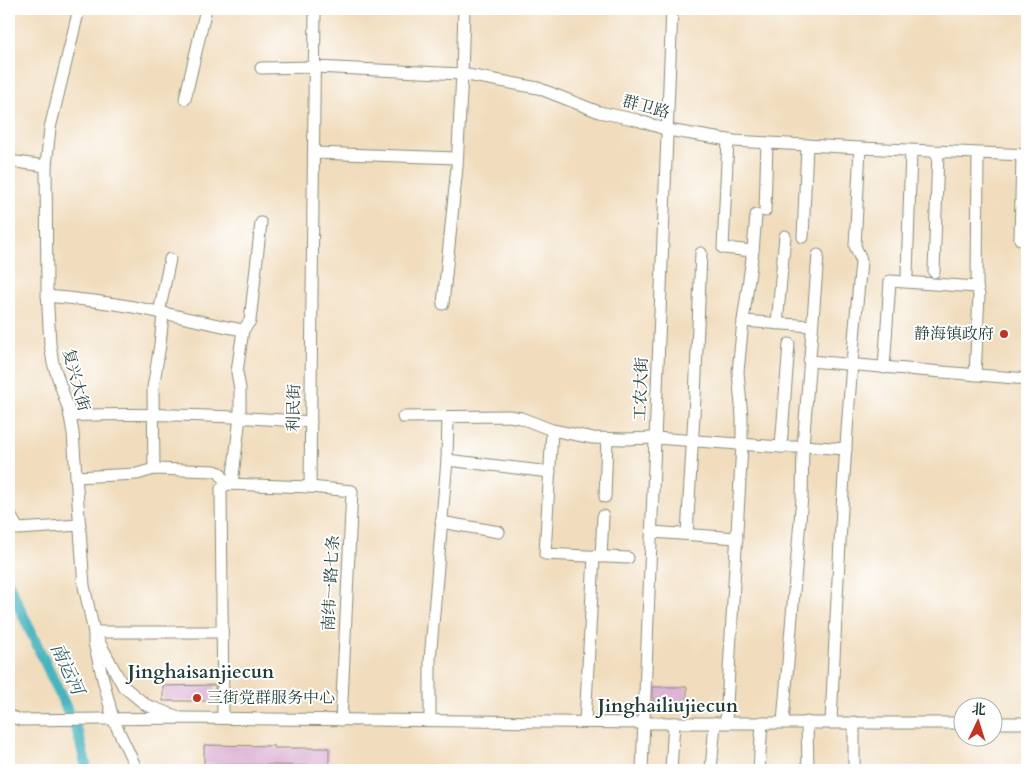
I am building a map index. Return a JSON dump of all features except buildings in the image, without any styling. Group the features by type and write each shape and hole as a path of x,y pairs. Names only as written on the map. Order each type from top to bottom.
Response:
{"street":[{"name":"复兴大街","path":"79,9 50,128 46,166 50,344 53,363 70,416 73,433 84,586 94,632 123,686 146,705 183,718"},
{"path":"185,99 206,9"},
{"name":"利民街","path":"310,487 315,9"},
{"path":"443,304 457,158 464,9"},
{"name":"工农大街","path":"642,770 672,9"},
{"name":"群卫路","path":"261,68 315,67 462,74 538,88 599,112 637,120 668,130 728,140 911,151 1025,155"},
{"path":"728,140 723,248 753,251"},
{"path":"711,770 720,722 736,538 742,444 738,372 743,321 760,213 767,143"},
{"path":"803,237 807,145"},
{"path":"831,722 840,521 851,365 861,262 856,246 860,148"},
{"path":"907,275 911,151"},
{"path":"934,272 938,152"},
{"path":"314,153 457,158"},
{"path":"975,375 979,294 977,287 978,154"},
{"path":"1020,239 1025,155"},
{"path":"9,161 46,166"},
{"path":"229,484 240,417 240,390 237,372 243,330 250,321 261,223"},
{"path":"777,324 785,236"},
{"path":"687,534 696,398 701,253"},
{"path":"783,722 802,497 803,446 818,254"},
{"path":"154,469 153,388 160,345 161,313 170,259"},
{"path":"884,368 890,281 977,287"},
{"path":"48,296 107,302 243,330"},
{"path":"743,321 812,326"},
{"path":"781,447 789,344"},
{"path":"809,362 1027,379"},
{"path":"70,416 154,414 311,422"},
{"path":"403,417 509,416 521,418 552,430 592,438 655,438 781,447 803,446 846,449"},
{"path":"430,720 430,660 447,460 448,417"},
{"path":"552,430 545,554 628,558"},
{"path":"604,497 607,439"},
{"path":"447,460 550,472"},
{"path":"75,477 137,474 154,469 215,471 220,473 229,484"},
{"path":"223,718 221,489 229,484 310,487"},
{"name":"南纬一路七条","path":"310,487 352,491 341,720"},
{"path":"9,513 18,529 80,525"},
{"path":"585,722 597,556 603,516"},
{"path":"441,522 499,532"},
{"path":"652,532 736,538"},
{"path":"137,770 113,719 94,643 94,632 222,632"},
{"path":"9,716 21,720 223,718 644,723 954,723"},
{"path":"671,770 674,722"},
{"path":"759,770 762,722"},
{"path":"807,722 808,770"},
{"path":"854,722 854,770"},
{"path":"1004,723 1027,723"}],"waterway":[{"name":"南运河","path":"9,585 78,733 87,770"}],"place":[{"name":"静海镇政府","path":"1004,334"},
{"name":"三街党群服务中心","path":"197,698"}],"district":[{"name":"Jinghaisanjiecun","path":"201,672"},
{"name":"Jinghailiujiecun","path":"668,706"}]}
